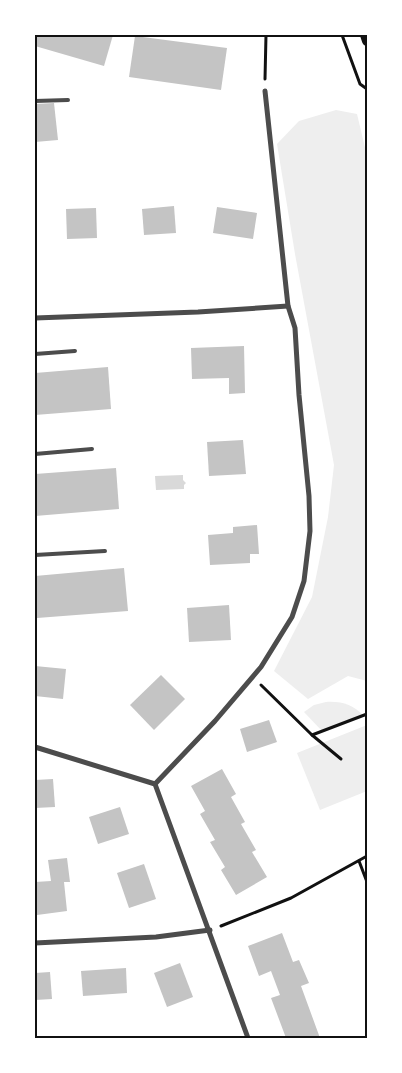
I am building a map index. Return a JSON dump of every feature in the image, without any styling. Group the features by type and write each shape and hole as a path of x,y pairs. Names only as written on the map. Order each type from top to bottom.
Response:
{"main road":[{"path":"365,35 367,41"}],"street":[{"path":"155,784 215,722 261,667 292,616 304,580 310,531 309,496 299,395 295,328 288,306 266,91"},
{"path":"35,318 198,312 288,306"},
{"path":"35,747 155,784"},
{"path":"155,784 248,1038"},
{"path":"35,943 156,937 210,930"}],"lane":[{"path":"35,100 68,100"},
{"path":"35,354 75,351"},
{"path":"35,454 92,450"},
{"path":"35,555 105,551"}],"path":[{"path":"266,35 266,91"},
{"path":"290,35 301,35"},
{"path":"342,35 360,84 367,89"},
{"path":"253,676 312,735 341,759"},
{"path":"312,735 367,714"},
{"path":"210,930 291,898 367,856"},
{"path":"359,861 367,882"}],"shaded area":[{"path":"336,110 357,114 367,156 367,681 348,676 308,699 274,671 312,597 328,517 334,465 295,254 277,144 299,121"},
{"path":"183,475 183,480 186,483 184,489 156,490 155,476"},
{"path":"326,702 347,704 364,716 323,732 304,712 314,705"},
{"path":"367,725 367,791 320,810 297,753"}],"building":[{"path":"35,35 113,35 104,66 35,46"},
{"path":"135,36 227,48 221,90 129,77"},
{"path":"54,103 58,140 35,142 35,104"},
{"path":"174,206 176,233 144,235 142,209"},
{"path":"217,207 257,213 253,239 213,233"},
{"path":"96,208 97,238 67,239 66,209"},
{"path":"244,346 245,393 229,394 229,378 192,379 191,348"},
{"path":"108,367 111,409 35,415 35,373"},
{"path":"243,440 246,474 209,476 207,442"},
{"path":"116,468 119,509 35,516 35,474"},
{"path":"257,525 259,554 250,554 250,563 210,565 208,535 233,533 233,527"},
{"path":"124,568 128,611 37,618 35,576"},
{"path":"229,605 231,640 189,642 187,608"},
{"path":"35,666 66,669 63,699 35,696"},
{"path":"161,675 185,699 154,730 130,705"},
{"path":"269,720 277,742 247,752 240,729"},
{"path":"222,769 236,794 231,797 245,822 241,824 256,850 252,852 267,877 236,895 221,870 225,867 210,842 215,840 200,814 205,811 191,786"},
{"path":"53,779 55,807 35,808 35,780"},
{"path":"120,807 129,834 98,844 89,817"},
{"path":"67,858 70,882 64,882 67,911 37,915 35,882 51,881 48,860"},
{"path":"144,864 156,899 129,908 117,873"},
{"path":"282,933 293,962 299,960 309,983 301,986 320,1038 286,1038 271,998 280,995 271,971 259,976 248,946"},
{"path":"180,963 193,997 167,1007 154,973"},
{"path":"126,968 127,993 83,996 81,971"},
{"path":"50,972 52,999 35,1000 35,973"}]}
